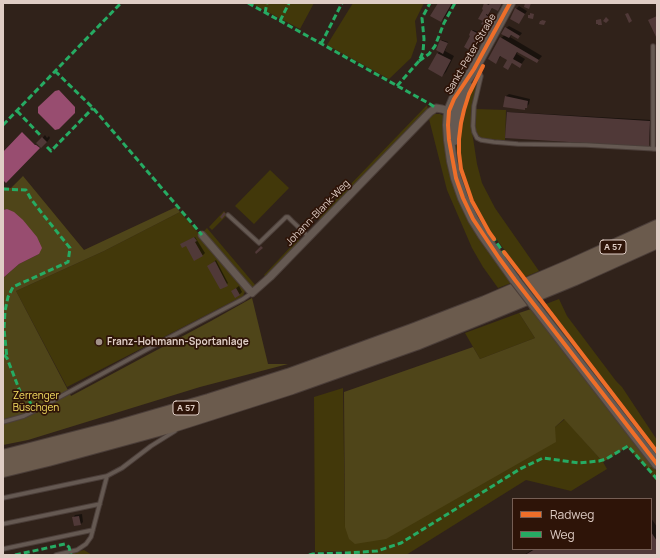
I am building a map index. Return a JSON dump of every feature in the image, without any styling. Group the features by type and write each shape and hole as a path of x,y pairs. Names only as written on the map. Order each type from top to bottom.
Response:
{"highway":[{"name":"A 57","path":"3,457 116,428 288,376 485,303 657,228"},
{"name":"A 57","path":"3,470 192,419 292,387 416,343 575,278 657,241"}],"street":[{"name":"Sankt-Peter-Straße","path":"510,3 476,70 454,99 454,112 448,125 452,161 456,178 463,198 483,235 515,280 657,464"},
{"name":"Johann-Blank-Weg","path":"252,293 270,277 430,112 436,108 454,112"},
{"path":"202,235 252,293"}],"lane":[{"path":"476,70 481,76 474,106 473,126 477,138 481,140 518,144 586,145 655,149 653,46"},
{"path":"228,215 259,244 286,217 288,217 309,237"},
{"path":"3,422 24,416 34,411 252,293"},
{"path":"3,498 108,476 122,468 151,446 192,419"},
{"path":"80,432 116,428"},
{"path":"56,555 77,550 86,544 91,537 108,476"},
{"path":"3,524 100,504"},
{"path":"3,549 93,530"}],"shaded area":[{"path":"251,3 314,3 300,29"},
{"path":"353,3 424,3 415,21 417,41 411,58 389,79 327,45"},
{"path":"479,76 471,125 477,164 482,183 495,208 539,271 525,277 491,232 477,208 469,191 464,175 460,152 461,131 470,97"},
{"path":"59,90 75,107 75,113 59,129 55,130 38,113 38,107 55,91"},
{"path":"427,105 427,111 320,221 319,217"},
{"path":"476,109 506,110 505,141 482,138 479,136 474,125"},
{"path":"434,114 444,116 449,166 504,271 503,272 511,283 498,288 472,248 447,190 429,119"},
{"path":"22,132 40,148 6,183 3,180 3,152"},
{"path":"458,133 457,146 459,166 468,196 485,227 516,270 514,272 485,232 461,183 455,150 455,140"},
{"path":"270,170 289,188 254,224 235,206"},
{"path":"7,209 14,212 23,220 37,237 42,248 39,254 19,264 3,278 3,210"},
{"path":"224,211 227,215 212,230 209,227"},
{"name":"Franz-Hohmann-Sportanlage","path":"180,212 200,235 207,228 256,286 246,289 243,296 67,387 16,291 104,251"},
{"path":"298,239 301,241 266,277 264,275"},
{"path":"559,299 567,316 622,387 657,440 657,451 546,304"},
{"path":"542,305 657,455 657,458 540,306"},
{"path":"519,313 535,338 480,359 465,333"},
{"path":"343,388 345,527 555,427 565,419 603,462 607,469 571,491 526,480 406,555 345,555 345,551 315,552 314,397"},
{"path":"627,447 648,467 653,467 657,472 657,482 646,468"},
{"path":"84,550 92,555 64,555"}],"green space":[{"name":"Zerrenger Büschgen","path":"23,176 84,250 176,207 180,212 104,251 16,291 71,396 252,298 268,364 288,364 200,387 28,440 3,445 3,278 19,264 39,254 7,209 3,210 3,187 11,188"},
{"path":"531,309 653,467 648,467 627,447 603,462 564,419 555,427 556,442 386,539 355,544 349,539 345,527 344,392 473,347 480,359 535,338 519,313"}],"building":[{"path":"438,3 452,3 441,22 430,16"},
{"path":"484,3 489,5 490,3 502,3 498,11 492,8 488,15 486,14 493,19 488,28 481,24 483,21 478,19 483,10"},
{"path":"525,3 531,3 529,9 524,7"},
{"path":"515,8 525,14 519,24 510,19"},
{"path":"530,13 534,14 533,19 528,18"},
{"path":"628,13 632,21 629,23 625,14"},
{"path":"657,16 657,39 648,20"},
{"path":"606,17 609,20 606,23 603,21"},
{"path":"601,19 602,25 596,24 596,20"},
{"path":"542,20 546,21 544,25 539,24"},
{"path":"505,27 520,36 518,39 511,35 509,38 501,34"},
{"path":"471,30 477,33 475,38 480,41 470,57 466,54 469,50 464,47 470,36"},
{"path":"500,37 539,60 537,63 517,52 513,59 522,64 520,68 512,63 508,70 503,67 507,60 500,56 496,64 488,59"},
{"path":"440,40 448,43 443,54 436,50"},
{"path":"437,53 451,60 442,77 428,69"},
{"path":"505,96 528,101 527,108 525,108 525,110 503,107"},
{"path":"507,112 650,121 649,147 505,138"},
{"path":"42,137 47,142 41,148 36,143"},
{"path":"224,212 226,214 222,219 220,217"},
{"path":"194,237 197,241 195,242 203,256 194,261 186,246 182,248 180,244"},
{"path":"261,246 263,248 256,254 255,252"},
{"path":"215,261 228,286 221,289 207,266"},
{"path":"236,288 240,295 235,298 231,291"},
{"path":"79,516 81,525 74,526 72,517"},
{"path":"652,534 657,541 657,555 525,555 533,550 652,550"}],"marked path":[{"path":"3,125 121,3"},
{"path":"248,3 436,108"},
{"path":"265,13 267,3"},
{"path":"280,21 289,3"},
{"path":"321,44 342,3"},
{"path":"397,86 419,61 423,52 424,39 422,18 430,3"},
{"path":"419,61 429,54 435,46 444,23 455,3"},
{"path":"55,71 93,108 202,235"},
{"path":"47,147 51,151 93,108"},
{"path":"17,111 41,136"},
{"path":"3,189 26,190 31,199 70,248 68,262 13,287 8,297 5,311 4,329 7,358"},
{"path":"492,236 506,256"},
{"path":"4,355 7,358 21,394 29,400 34,411"},
{"path":"309,555 377,551 401,543 520,469 543,458 579,463 599,461 606,459 628,446 657,479"},
{"path":"15,555 65,544 69,547 71,555"}],"cycle path":[{"path":"510,3 474,69 454,99 449,111 449,140 456,178 473,219 499,258 657,464"},
{"path":"483,66 469,94 464,110 459,139 459,153 461,169 472,201 494,239"},
{"path":"504,252 657,452"}],"place":[{"name":"Franz-Hohmann-Sportanlage","path":"99,342"}]}
